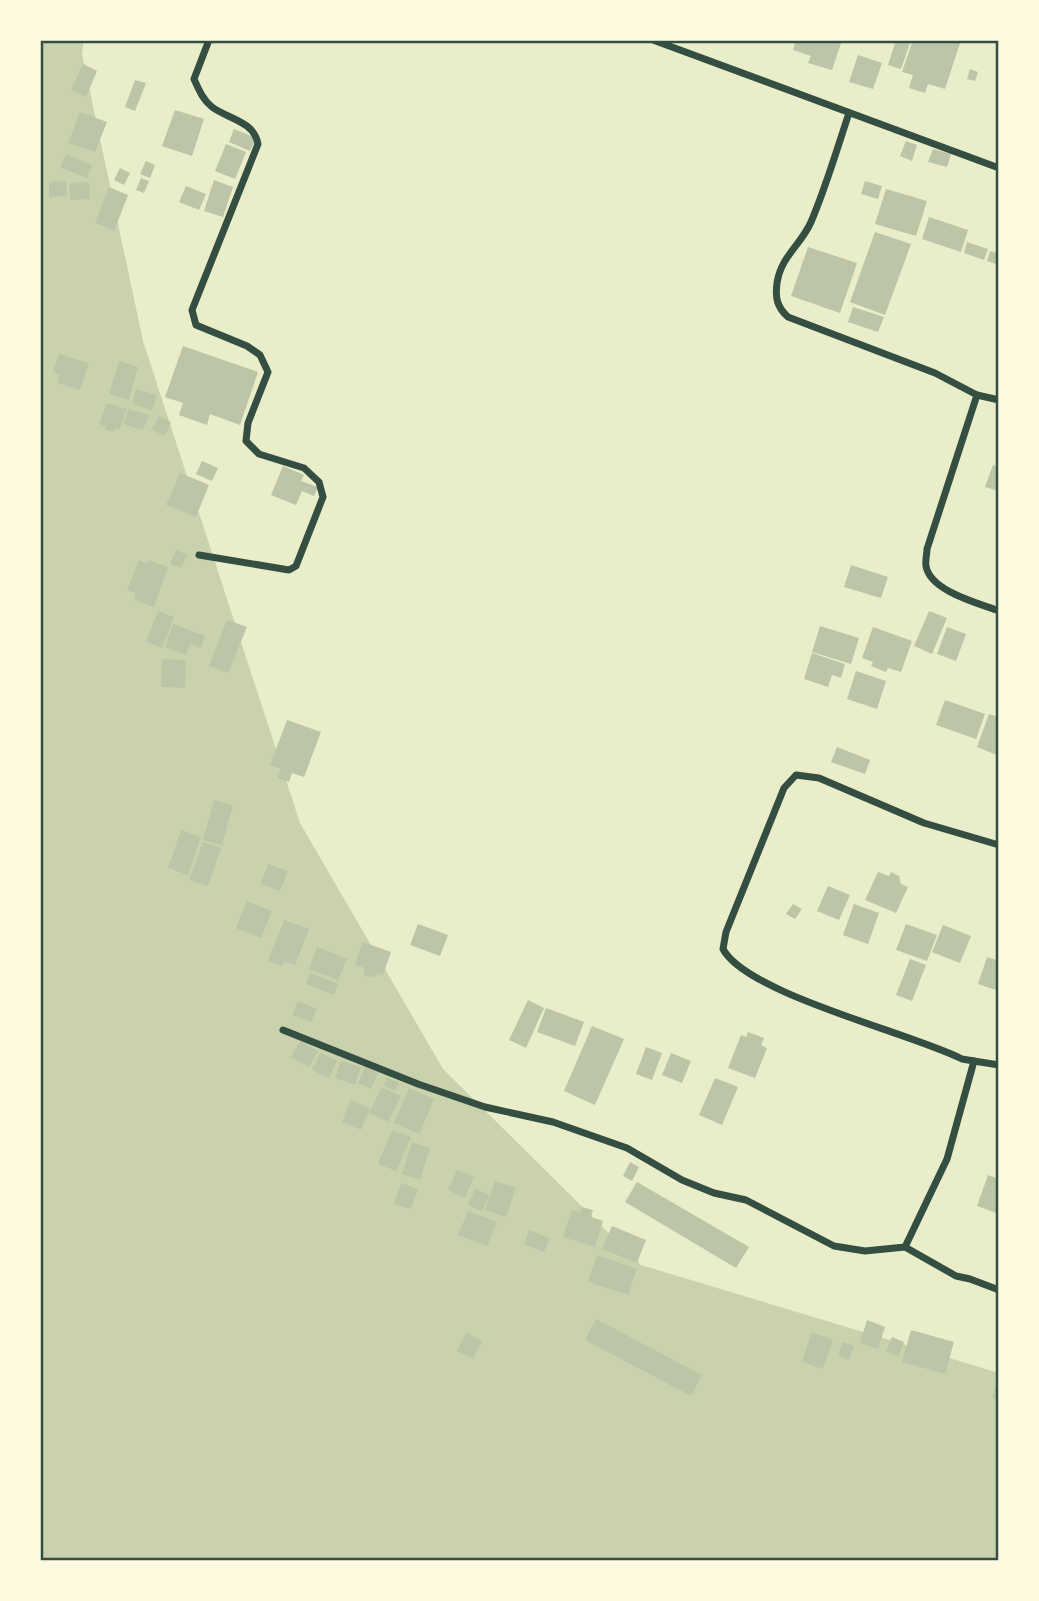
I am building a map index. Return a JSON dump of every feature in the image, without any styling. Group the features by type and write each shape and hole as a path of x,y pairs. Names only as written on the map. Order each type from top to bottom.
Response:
{"street":[{"path":"199,555 289,570 296,566 323,497 319,482 304,468 259,454 246,441 248,423 268,372 260,355 247,346 196,325 192,310 258,144 257,136 250,128 213,108 198,88 194,79 209,40"},
{"path":"653,40 999,168"},
{"path":"849,113 810,226 783,262 776,296 779,309 788,317 935,373 977,395 999,400"},
{"path":"977,395 927,549 926,567 933,580 943,588 999,611"},
{"path":"999,845 936,827 819,778 796,775 784,788 726,932 723,949 729,960 756,978 820,1006 962,1059 999,1065"},
{"path":"283,1030 418,1084 485,1107 553,1122 626,1148 682,1180 714,1193 746,1200 834,1246 865,1251 905,1247 956,1276 999,1290"},
{"path":"905,1247 947,1159 974,1061"}],"green space":[{"path":"40,40 84,40 82,54 143,341 300,823 443,1069 641,1265 999,1373 999,1561 40,1561"}],"building":[{"path":"796,40 842,40 832,70 808,63 811,56 793,50"},
{"path":"896,40 911,40 901,69 888,65"},
{"path":"913,40 961,40 945,89 928,84 925,93 909,88 913,75 902,72"},
{"path":"858,55 882,63 873,89 849,82"},
{"path":"83,64 97,71 86,97 71,90"},
{"path":"970,69 978,72 975,81 967,79"},
{"path":"135,80 146,83 135,111 125,107"},
{"path":"175,110 204,119 192,156 162,146"},
{"path":"80,112 107,122 95,152 68,143"},
{"path":"234,129 256,138 250,151 229,142"},
{"path":"906,141 917,145 912,161 900,156"},
{"path":"226,144 246,152 235,179 215,171"},
{"path":"933,149 951,154 947,167 928,162"},
{"path":"66,154 92,165 87,178 60,167"},
{"path":"146,161 155,165 150,178 140,174"},
{"path":"120,168 130,173 124,185 114,180"},
{"path":"141,178 149,181 144,193 136,190"},
{"path":"214,180 233,187 223,217 204,211"},
{"path":"66,181 67,196 49,197 49,182"},
{"path":"865,181 882,186 878,199 861,194"},
{"path":"89,182 90,199 70,200 69,183"},
{"path":"186,186 206,194 199,210 179,202"},
{"path":"109,187 128,195 114,231 95,223"},
{"path":"886,189 927,201 916,236 875,224"},
{"path":"929,217 968,230 961,252 922,239"},
{"path":"875,232 911,244 885,315 850,302"},
{"path":"967,242 988,249 984,260 964,253"},
{"path":"808,247 857,263 840,313 791,296"},
{"path":"990,251 999,253 999,265 987,261"},
{"path":"853,307 884,317 878,332 848,322"},
{"path":"183,346 258,372 240,425 210,414 207,425 179,415 183,403 165,397"},
{"path":"59,354 89,363 80,390 57,383 60,374 53,372"},
{"path":"119,361 138,367 129,400 109,394"},
{"path":"136,389 157,395 152,410 132,404"},
{"path":"107,403 127,409 119,430 114,429 113,432 105,430 106,426 99,424"},
{"path":"128,409 149,415 143,430 123,424"},
{"path":"159,416 171,422 165,436 152,430"},
{"path":"202,461 218,468 212,481 196,474"},
{"path":"993,465 999,467 999,491 985,487"},
{"path":"283,466 304,475 301,481 318,487 314,496 302,491 296,505 271,495"},
{"path":"180,473 209,485 196,517 166,505"},
{"path":"176,550 187,555 181,568 170,564"},
{"path":"139,560 147,563 148,560 168,567 154,607 134,600 136,593 127,590"},
{"path":"851,565 888,577 881,598 844,587"},
{"path":"158,611 174,617 162,648 146,642"},
{"path":"929,611 947,618 932,654 914,646"},
{"path":"227,620 247,627 228,673 209,666"},
{"path":"173,624 205,636 201,648 190,644 186,655 165,647"},
{"path":"820,626 859,638 851,664 812,652"},
{"path":"873,627 912,641 901,672 888,668 886,672 871,666 873,662 862,658"},
{"path":"947,627 966,634 956,661 937,654"},
{"path":"812,653 845,664 841,678 832,675 828,687 804,679"},
{"path":"162,659 186,660 185,688 161,687"},
{"path":"856,671 886,681 877,709 847,699"},
{"path":"945,700 985,714 976,739 936,725"},
{"path":"989,714 999,717 997,755 977,747"},
{"path":"287,720 321,732 304,777 292,773 289,782 277,778 281,769 270,765"},
{"path":"837,747 870,760 865,774 831,762"},
{"path":"214,800 233,805 222,845 203,840"},
{"path":"181,830 201,837 188,875 168,868"},
{"path":"203,842 221,848 208,886 189,880"},
{"path":"268,864 288,871 280,891 261,884"},
{"path":"878,872 889,876 891,872 899,876 901,884 908,887 896,913 865,900"},
{"path":"828,886 850,895 839,920 817,911"},
{"path":"247,901 272,911 261,938 236,928"},
{"path":"793,904 802,909 795,919 786,914"},
{"path":"854,904 879,913 868,944 843,935"},
{"path":"284,920 309,929 295,965 284,961 282,966 268,961"},
{"path":"418,924 448,935 440,956 410,945"},
{"path":"906,924 937,935 927,961 896,950"},
{"path":"943,925 971,936 960,963 932,952"},
{"path":"363,942 391,952 383,975 377,973 375,978 363,975 365,968 355,965"},
{"path":"317,947 347,959 338,980 309,969"},
{"path":"987,957 999,961 999,991 978,984"},
{"path":"910,959 926,965 912,1001 896,995"},
{"path":"310,973 338,984 334,995 306,984"},
{"path":"528,1000 544,1008 526,1048 509,1040"},
{"path":"298,1001 317,1009 311,1022 292,1015"},
{"path":"546,1008 584,1022 575,1046 537,1032"},
{"path":"592,1026 624,1039 595,1105 564,1091"},
{"path":"748,1032 764,1038 761,1045 767,1048 755,1078 728,1068 741,1035 746,1037"},
{"path":"300,1041 318,1051 309,1067 291,1057"},
{"path":"646,1047 662,1053 652,1080 636,1074"},
{"path":"320,1053 337,1061 329,1078 312,1070"},
{"path":"671,1053 691,1061 682,1083 662,1075"},
{"path":"341,1061 361,1067 355,1085 335,1078"},
{"path":"365,1067 378,1073 371,1089 358,1083"},
{"path":"388,1078 399,1083 395,1091 384,1086"},
{"path":"715,1078 738,1087 722,1125 699,1115"},
{"path":"382,1087 401,1096 388,1122 369,1113"},
{"path":"409,1088 434,1099 419,1134 394,1123"},
{"path":"350,1100 370,1108 361,1130 342,1122"},
{"path":"392,1130 411,1137 396,1171 378,1164"},
{"path":"412,1142 430,1148 420,1180 402,1174"},
{"path":"630,1162 639,1167 632,1181 623,1176"},
{"path":"457,1170 474,1177 465,1198 448,1190"},
{"path":"988,1175 999,1179 999,1214 977,1206"},
{"path":"495,1181 516,1188 506,1217 485,1210"},
{"path":"637,1182 749,1247 736,1268 625,1202"},
{"path":"401,1183 418,1189 411,1209 394,1204"},
{"path":"475,1189 489,1195 482,1211 468,1205"},
{"path":"582,1207 593,1210 591,1217 603,1221 595,1247 563,1237 572,1210 580,1212"},
{"path":"468,1211 497,1222 487,1246 458,1235"},
{"path":"612,1226 646,1240 637,1263 602,1249"},
{"path":"529,1230 550,1238 544,1252 524,1244"},
{"path":"597,1255 637,1269 628,1295 588,1282"},
{"path":"596,1319 702,1375 691,1396 585,1340"},
{"path":"867,1320 885,1327 878,1349 860,1343"},
{"path":"911,1330 954,1342 945,1374 902,1362"},
{"path":"812,1332 833,1340 823,1369 802,1362"},
{"path":"466,1333 482,1341 473,1359 457,1351"},
{"path":"892,1337 904,1342 898,1357 886,1351"},
{"path":"843,1342 854,1346 849,1360 838,1356"},
{"path":"999,1377 999,1400 992,1398"}]}
